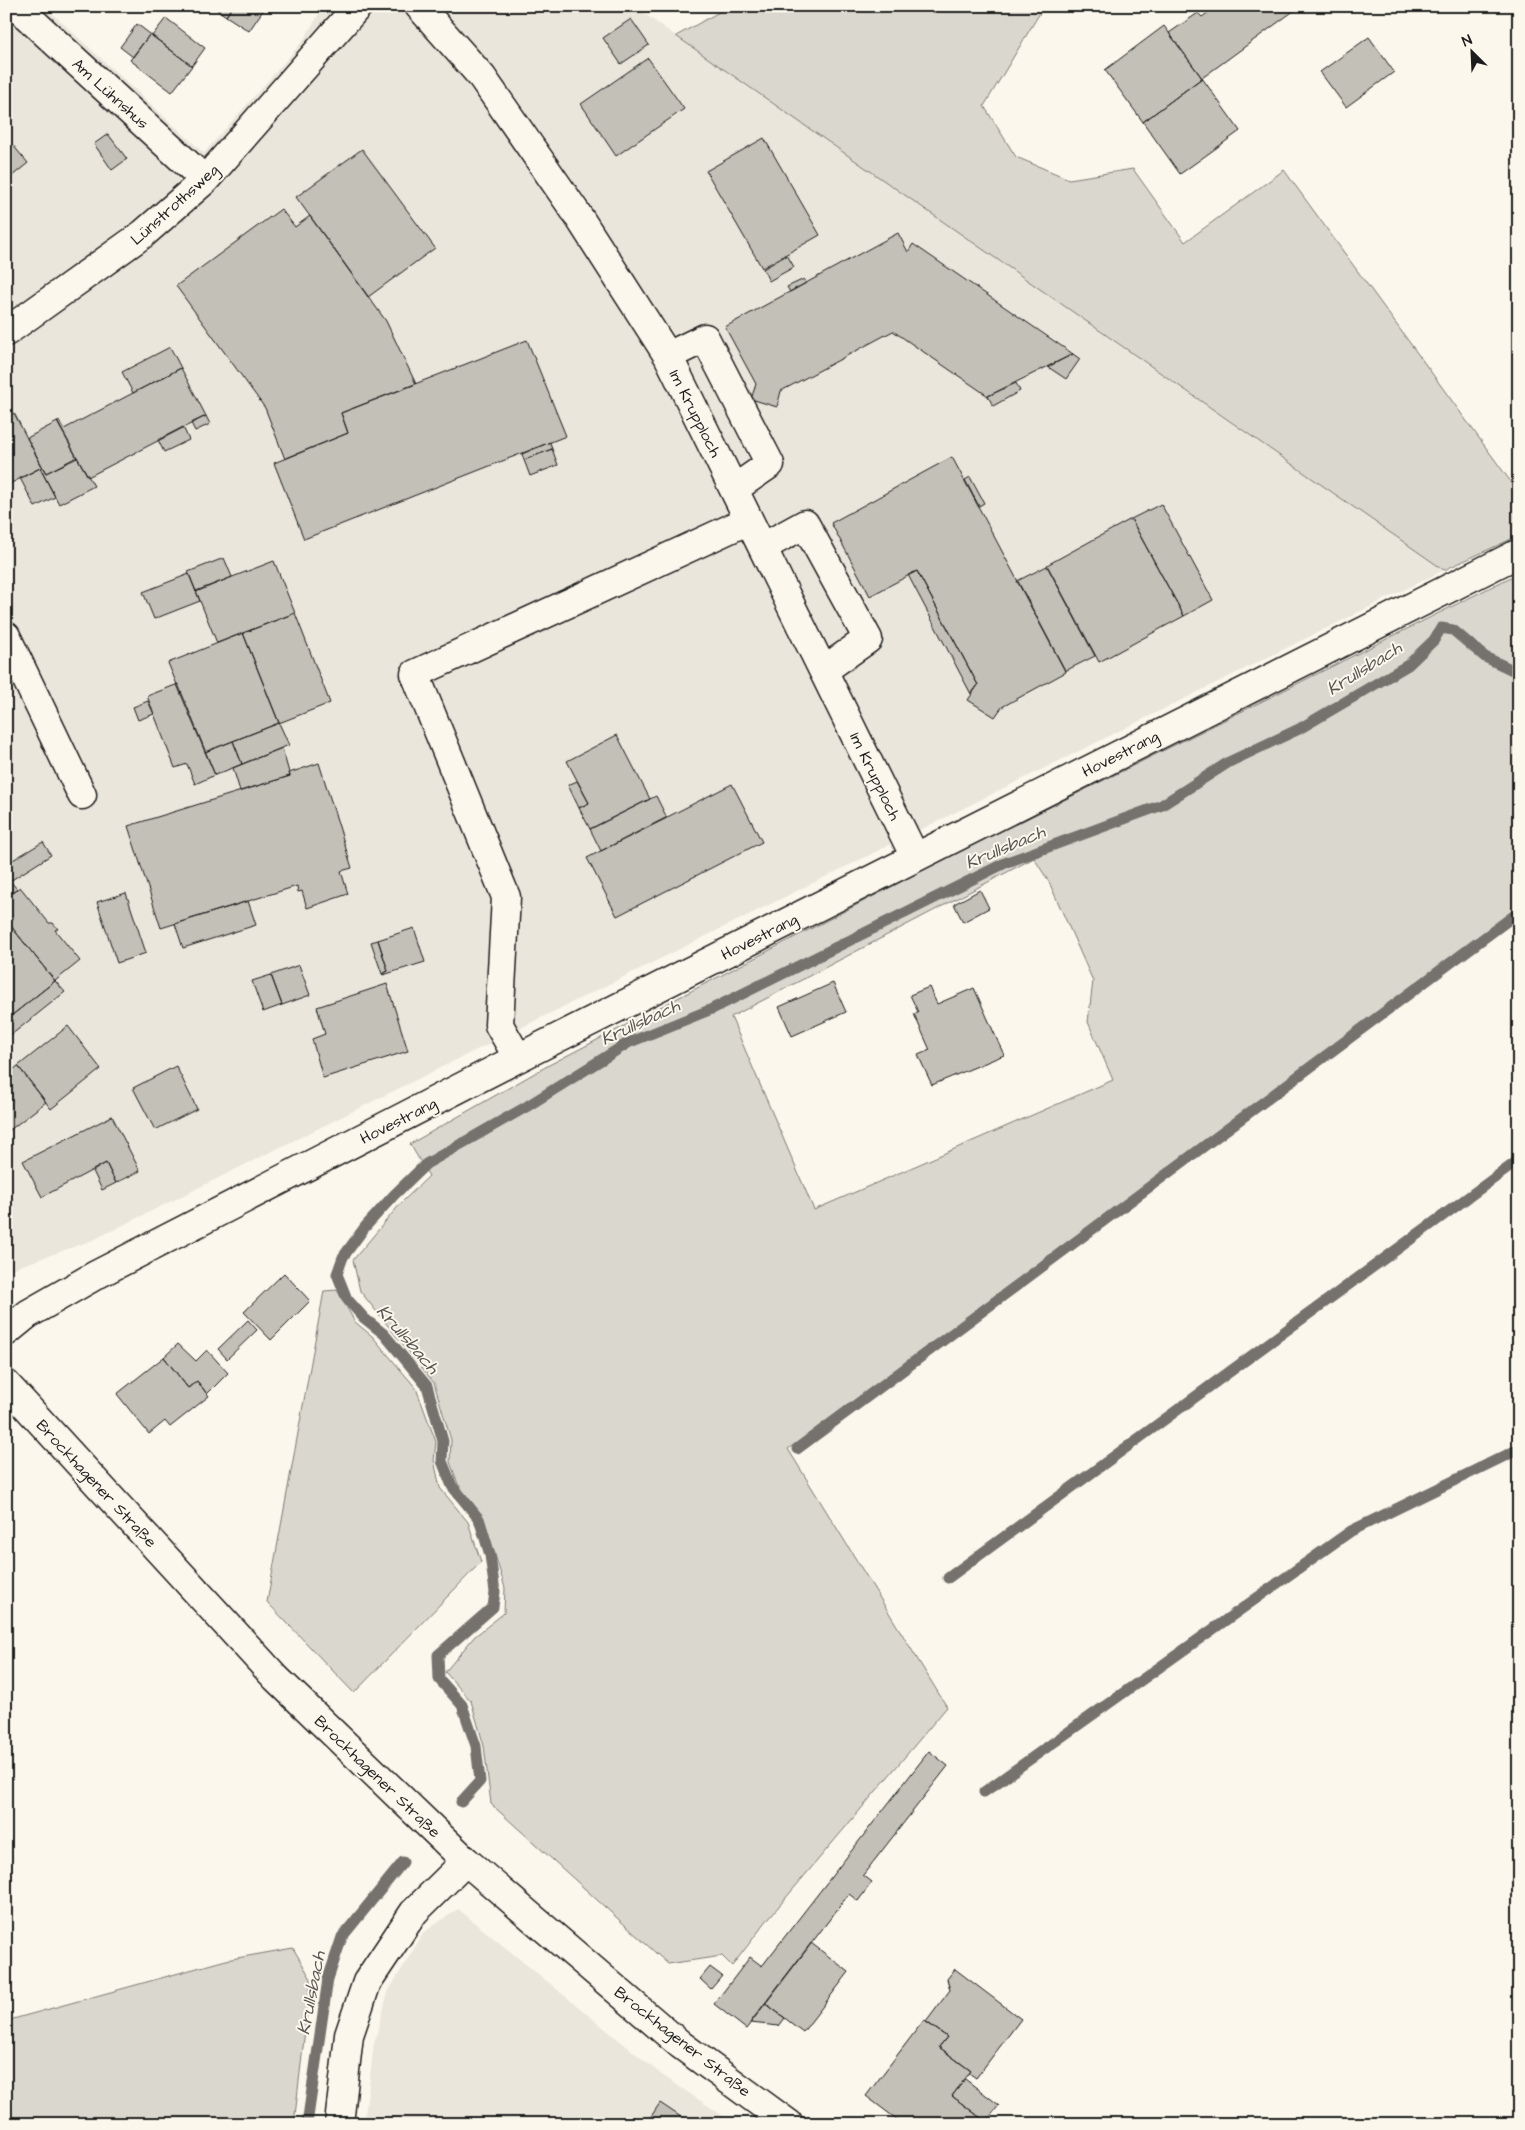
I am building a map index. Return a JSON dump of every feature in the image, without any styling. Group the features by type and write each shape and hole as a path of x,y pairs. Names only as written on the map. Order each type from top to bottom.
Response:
{"street":[{"name":"Am Lühnshus","path":"16,6 206,180"},
{"name":"Lünstrothsweg","path":"6,332 143,234 206,180 358,6"},
{"name":"Im Krupploch","path":"418,6 482,77 575,210 668,356 915,857"},
{"path":"668,356 705,338 770,464 734,489"},
{"path":"518,1058 499,1024 506,898 415,674 749,520"},
{"path":"763,547 805,524 868,639 824,670"},
{"name":"Hovestrang","path":"6,1332 28,1314 96,1275 518,1058 1519,553"},
{"path":"6,636 82,795"},
{"name":"Brockhagener Straße","path":"6,1384 276,1678 466,1861 681,2045 789,2124"},
{"path":"339,2124 349,2035 366,1982 414,1912 466,1861"}],"shaded area":[{"path":"6,6 44,6 204,153 302,42 324,6 633,6 1444,570 93,1240 6,1271"},
{"path":"730,6 1044,6 984,106 1016,157 1069,179 1133,169 1185,242 1284,170 1519,493 1518,536 1444,570 676,36"},
{"path":"1519,573 1519,908 788,1449 947,1707 768,1919 732,1966 722,1956 668,1964 491,1804 484,1746 471,1701 445,1672 474,1637 504,1613 505,1588 484,1518 458,1484 450,1462 451,1440 434,1383 360,1291 353,1260 401,1203 429,1176 410,1144 549,1065 918,873","holes":["1034,858 1049,882 1093,981 1088,1022 1113,1080 814,1210 731,1017"]},
{"path":"337,1290 355,1322 372,1336 416,1388 436,1442 434,1460 440,1488 468,1522 481,1562 354,1693 267,1602 324,1291"},
{"path":"458,1909 662,2075 735,2124 364,2124 374,2044 388,1992 424,1932"},
{"path":"293,1948 311,1979 294,2124 6,2124 6,2021 226,1960"}],"building":[{"path":"212,6 233,6 226,16"},
{"path":"233,6 266,6 249,31 226,16"},
{"path":"1217,6 1292,6 1295,10 1202,78 1169,33 1198,13 1202,17"},
{"path":"166,18 205,48 192,66 152,36"},
{"path":"631,19 649,45 621,64 603,38"},
{"path":"137,24 150,34 133,57 120,47"},
{"path":"1164,26 1202,78 1143,122 1105,70"},
{"path":"150,34 192,66 172,92 130,60"},
{"path":"1369,37 1394,72 1346,107 1320,72"},
{"path":"648,58 684,109 616,156 581,104"},
{"path":"1202,78 1240,131 1180,174 1143,122"},
{"path":"108,134 127,159 112,170 94,144"},
{"path":"6,137 28,163 6,181"},
{"path":"764,138 820,235 762,268 706,171"},
{"path":"362,149 435,248 368,297 296,197"},
{"path":"281,209 295,227 310,216 386,321 416,384 341,413 348,433 285,459 265,408 176,286"},
{"path":"898,233 908,252 913,244 1073,354 988,396 893,331 781,391 777,407 751,399 756,384 725,327"},
{"path":"787,255 794,267 769,281 763,269"},
{"path":"804,279 806,283 790,292 787,287"},
{"path":"527,340 566,436 304,539 274,463 348,433 341,413"},
{"path":"170,347 181,368 133,393 122,372"},
{"path":"1073,354 1080,359 1066,379 1048,367"},
{"path":"181,368 206,416 88,477 57,421 59,421 64,429"},
{"path":"1016,383 1020,391 993,406 988,396"},
{"path":"14,413 42,467 6,486 6,417"},
{"path":"206,416 210,424 195,431 191,423"},
{"path":"57,422 77,458 46,473 27,438"},
{"path":"183,427 189,440 164,452 158,440"},
{"path":"550,442 552,449 524,460 522,454"},
{"path":"552,449 558,465 530,476 524,460"},
{"path":"77,457 94,486 59,504 40,468 42,467 46,473"},
{"path":"952,457 1066,672 1002,707 995,717 968,700 978,685 917,571 870,596 831,523"},
{"path":"40,468 55,497 35,507 20,478"},
{"path":"970,477 984,503 979,506 965,480"},
{"path":"1161,504 1213,600 1184,616 1131,519"},
{"path":"1131,519 1184,616 1099,662 1047,565"},
{"path":"224,558 232,577 196,592 188,572"},
{"path":"274,561 295,613 217,643 196,591"},
{"path":"1047,566 1095,656 1065,671 1017,581"},
{"path":"917,571 978,685 971,694 908,575"},
{"path":"189,574 200,601 154,619 143,592"},
{"path":"295,613 330,703 279,723 243,633"},
{"path":"243,633 279,723 205,752 168,663"},
{"path":"178,684 215,775 195,784 187,764 175,768 147,696"},
{"path":"148,701 154,714 138,720 133,707"},
{"path":"279,723 289,745 242,764 233,741"},
{"path":"617,735 650,799 590,829 579,808 589,803 567,761"},
{"path":"233,741 242,764 215,775 205,752"},
{"path":"282,748 290,776 240,791 233,768"},
{"path":"319,763 352,868 341,871 348,894 307,908 302,891 298,892 297,886 161,928 128,826 290,776 289,773"},
{"path":"577,781 589,803 579,808 568,785"},
{"path":"732,784 762,842 617,916 587,858"},
{"path":"656,796 667,818 601,851 590,829"},
{"path":"43,842 51,855 10,881 17,889 6,898 6,864"},
{"path":"20,887 49,923 53,923 58,929 55,930 80,961 55,981 6,920 6,898"},
{"path":"980,890 989,908 963,922 954,904"},
{"path":"126,893 146,953 117,963 97,902"},
{"path":"248,901 256,925 183,948 175,924"},
{"path":"6,920 55,981 6,1020"},
{"path":"414,928 425,962 383,975 388,971 378,940"},
{"path":"378,940 388,971 382,974 371,942"},
{"path":"299,965 310,995 282,1005 271,975"},
{"path":"271,975 282,1005 263,1012 252,981"},
{"path":"55,981 65,992 6,1039 6,1020"},
{"path":"833,983 846,1012 792,1036 779,1007"},
{"path":"387,984 408,1051 323,1078 312,1039 325,1034 317,1007"},
{"path":"929,987 937,1004 974,988 1004,1055 932,1085 918,1055 930,1050 914,1014 918,1012 910,995"},
{"path":"68,1026 101,1069 51,1109 18,1066"},
{"path":"18,1066 46,1102 6,1133 6,1075"},
{"path":"176,1066 197,1109 155,1130 133,1088"},
{"path":"112,1116 140,1171 116,1183 106,1163 42,1197 23,1161"},
{"path":"106,1163 116,1183 102,1190 93,1171"},
{"path":"284,1273 310,1301 271,1340 244,1312"},
{"path":"248,1320 257,1330 227,1359 218,1349"},
{"path":"178,1344 196,1361 207,1350 228,1373 207,1394 197,1381 188,1388 164,1357"},
{"path":"164,1357 188,1388 197,1381 209,1396 170,1427 165,1421 149,1434 117,1394"},
{"path":"929,1751 948,1766 863,1875 872,1882 858,1901 849,1894 746,2029 714,2004 750,1957 762,1966"},
{"path":"811,1943 849,1972 803,2032 765,2003"},
{"path":"710,1967 722,1976 711,1989 700,1979"},
{"path":"955,1969 1021,2019 976,2078 969,2073 971,2071 939,2047 947,2037 926,2022 950,1990 947,1979"},
{"path":"765,2003 785,2018 779,2026 750,2023"},
{"path":"924,2020 947,2037 939,2047 971,2071 952,2096 986,2122 985,2124 903,2124 866,2096"},
{"path":"965,2079 999,2105 986,2122 952,2096"},
{"path":"660,2103 684,2119 692,2124 646,2124"}],"waterway":[{"name":"Krullsbach","path":"461,1802 480,1781 476,1746 462,1705 439,1679 438,1655 493,1607 495,1592 490,1555 479,1519 452,1486 442,1461 443,1441 427,1386 384,1334 364,1318 347,1299 337,1274 343,1257 365,1227 394,1195 426,1164 526,1107 628,1043 712,1009 1005,863 1162,805 1229,762 1299,729 1408,665 1434,640 1441,628 1453,630 1485,657 1519,673"},
{"path":"797,1449 1519,912"},
{"path":"948,1578 1519,1160"},
{"path":"984,1792 1351,1531 1519,1449"},
{"name":"Krullsbach","path":"307,2124 328,1979 342,1937 403,1862"}]}
